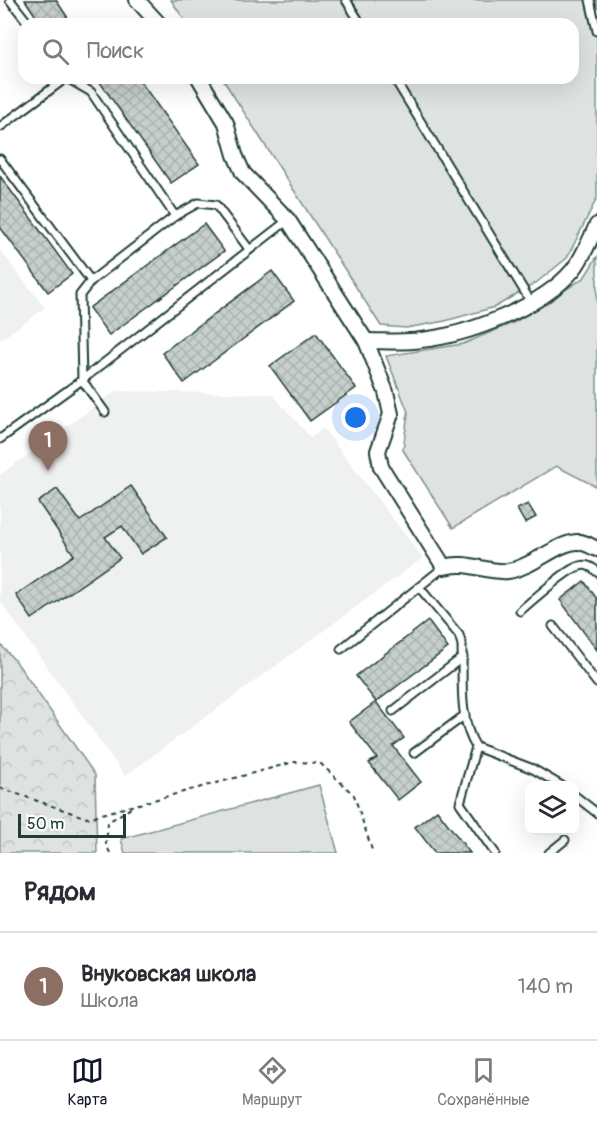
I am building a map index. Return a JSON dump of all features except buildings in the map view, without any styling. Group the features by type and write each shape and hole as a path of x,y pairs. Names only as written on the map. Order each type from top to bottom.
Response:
{"street":[{"path":"137,0 154,18"},
{"path":"203,84 226,123 243,173 288,220 366,341 386,392 391,414 378,451 381,468 444,567 463,564 508,571 536,561 569,542 582,542 597,549"},
{"path":"366,341 419,341 447,336 505,316 549,291 574,269 597,225"}],"lane":[{"path":"10,0 24,18"},
{"path":"346,0 357,18"},
{"path":"590,0 597,31"},
{"path":"0,127 59,84"},
{"path":"78,84 92,92 175,216"},
{"path":"398,84 531,302"},
{"path":"0,159 91,281"},
{"path":"105,412 82,380 80,295 91,281 175,216 198,203 216,205 249,249"},
{"path":"0,439 82,380 288,220"},
{"path":"520,611 571,569 582,565 594,568 597,572"},
{"path":"341,649 444,567"},
{"path":"419,587 459,635 463,657 465,715 471,740 476,747 533,769 555,781"},
{"path":"553,626 597,683"},
{"path":"393,711 463,657"},
{"path":"414,753 465,715"},
{"path":"476,747 460,803 495,853"},
{"path":"579,799 597,813"},
{"path":"549,853 565,840"}],"path":[{"path":"0,788 87,818 294,762 320,763 354,795 373,853"},
{"path":"110,853 106,844 108,822 133,807"}],"shaded area":[{"path":"0,250 45,308 0,340"},
{"path":"116,391 272,394 311,438 323,428 423,558 125,776 0,601 0,475"}],"green space":[{"path":"171,0 597,0 597,198 567,258 536,283 495,307 445,321 406,328 381,326 226,84 579,84 579,18 183,18"},
{"path":"597,257 597,487 556,466 453,528 403,450 408,412 386,356 463,344 515,322 584,278"},
{"path":"0,644 17,663 95,775 97,853 0,853"},
{"path":"319,785 338,853 125,853 121,839"}],"place":[{"name":"Внуковская школа","path":"48,471"}]}
